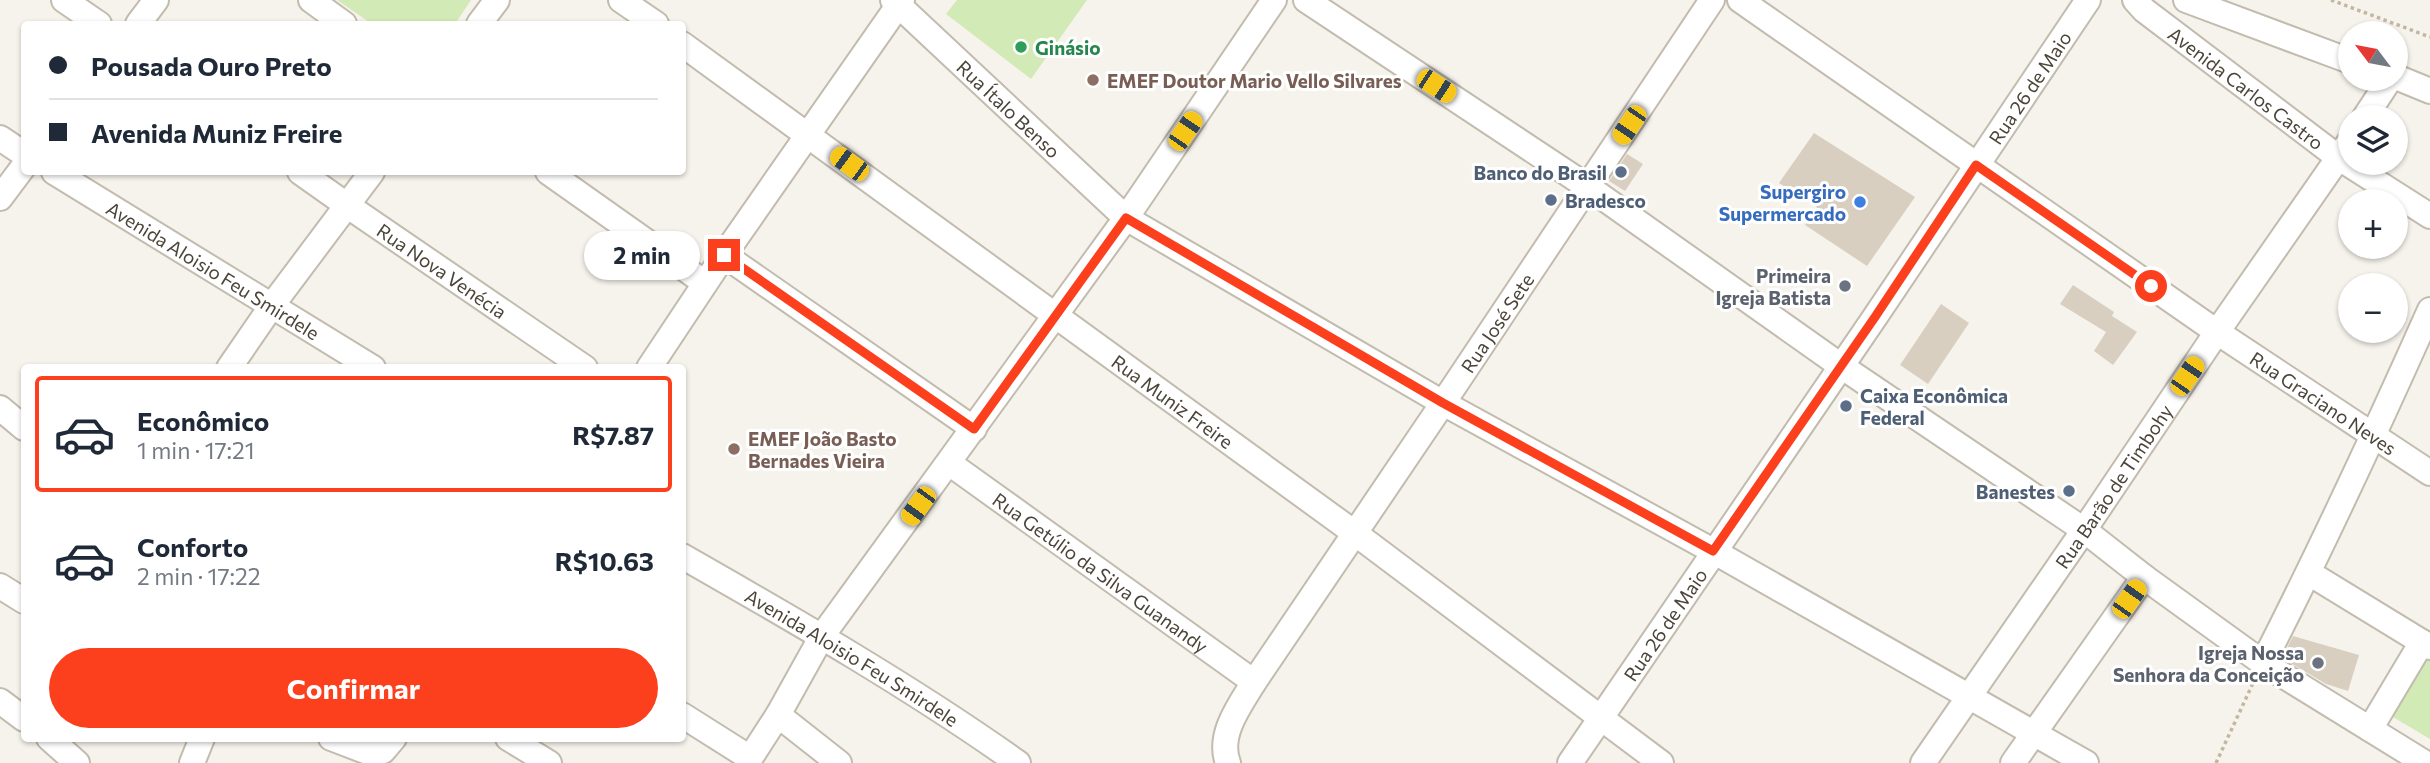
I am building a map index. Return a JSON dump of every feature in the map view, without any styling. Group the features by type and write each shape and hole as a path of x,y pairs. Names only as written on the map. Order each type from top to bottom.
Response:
{"street":[{"path":"64,0 95,21"},
{"path":"140,21 156,0"},
{"path":"311,0 340,21"},
{"path":"481,21 497,0"},
{"path":"621,0 652,21"},
{"path":"686,718 748,760 778,715 822,636 1126,218 1274,0"},
{"path":"1306,0 1588,187 1841,366 2084,530 2263,663 2425,763"},
{"name":"Rua José Sete","path":"1228,763 1225,756 1226,743 1234,717 1254,682 1356,534 1712,0"},
{"name":"Rua Graciano Neves","path":"1740,0 2217,331 2430,473"},
{"name":"Rua 26 de Maio","path":"1570,763 2088,0"},
{"name":"Avenida Carlos Castro","path":"2135,0 2144,10 2338,145"},
{"path":"2186,0 2338,57"},
{"path":"652,364 898,2"},
{"name":"Rua Ítalo Benso","path":"898,2 1126,218 1443,403 1713,551 2086,763"},
{"name":"Rua Muniz Freire","path":"686,47 1356,534 1661,763"},
{"path":"2408,82 2430,90"},
{"path":"0,138 21,152"},
{"name":"Rua Barão de Timbohy","path":"1923,763 2217,331 2338,160"},
{"path":"0,198 21,170"},
{"name":"Avenida Aloisio Feu Smirdele","path":"59,175 367,364"},
{"name":"Rua Nova Venécia","path":"304,175 579,364"},
{"path":"232,364 273,304 370,175"},
{"path":"552,175 705,283"},
{"name":"Avenida Carlos Castro","path":"2377,175 2430,216"},
{"path":"724,255 974,429"},
{"path":"2263,663 2309,573 2430,310"},
{"path":"0,408 21,426"},
{"name":"Rua Getúlio da Silva Guanandy","path":"949,463 1254,682"},
{"name":"Avenida Aloisio Feu Smirdele","path":"686,558 822,636 967,726 1018,763"},
{"path":"2309,573 2426,644 2370,729"},
{"path":"2013,763 2144,577"},
{"path":"0,586 21,599"},
{"path":"0,701 21,717"},
{"path":"778,715 839,763"},
{"path":"53,742 77,763"},
{"path":"192,763 200,742"},
{"path":"342,742 373,754 383,751 391,742"},
{"path":"515,742 549,763"}],"path":[{"path":"2331,0 2430,37"},
{"path":"2216,763 2263,663"}],"green space":[{"path":"337,0 471,0 457,21 368,21"},
{"name":"Ginásio","path":"957,0 1087,0 1031,79 946,14"},
{"path":"2427,658 2430,660 2430,739 2393,717"}],"building":[{"name":"Supergiro Supermercado","path":"1814,133 1915,197 1867,266 1805,225 1817,207 1779,183"},
{"path":"1627,154 1643,164 1625,191 1609,181"},
{"path":"2073,285 2114,312 2112,316 2137,332 2113,365 2094,351 2106,332 2060,304"},
{"path":"1941,304 1969,323 1928,384 1900,365"},
{"name":"Igreja Nossa Senhora da Conceição","path":"2293,636 2359,655 2348,691 2326,684 2282,658"}],"place":[{"name":"Ginásio","path":"1021,47"},
{"name":"EMEF Doutor Mario Vello Silvares","path":"1093,80"},
{"name":"Banco do Brasil","path":"1621,172"},
{"name":"Bradesco","path":"1551,200"},
{"name":"Supergiro Supermercado","path":"1860,202"},
{"name":"Primeira Igreja Batista","path":"1845,286"},
{"name":"Caixa Econômica Federal","path":"1846,406"},
{"name":"EMEF João Basto Bernades Vieira","path":"734,449"},
{"name":"Banestes","path":"2069,491"},
{"name":"Igreja Nossa Senhora da Conceição","path":"2318,663"}],"route":[{"path":"724,255 974,429 1126,218 1443,403 1713,551 1875,317 1976,165 2151,286"}]}
